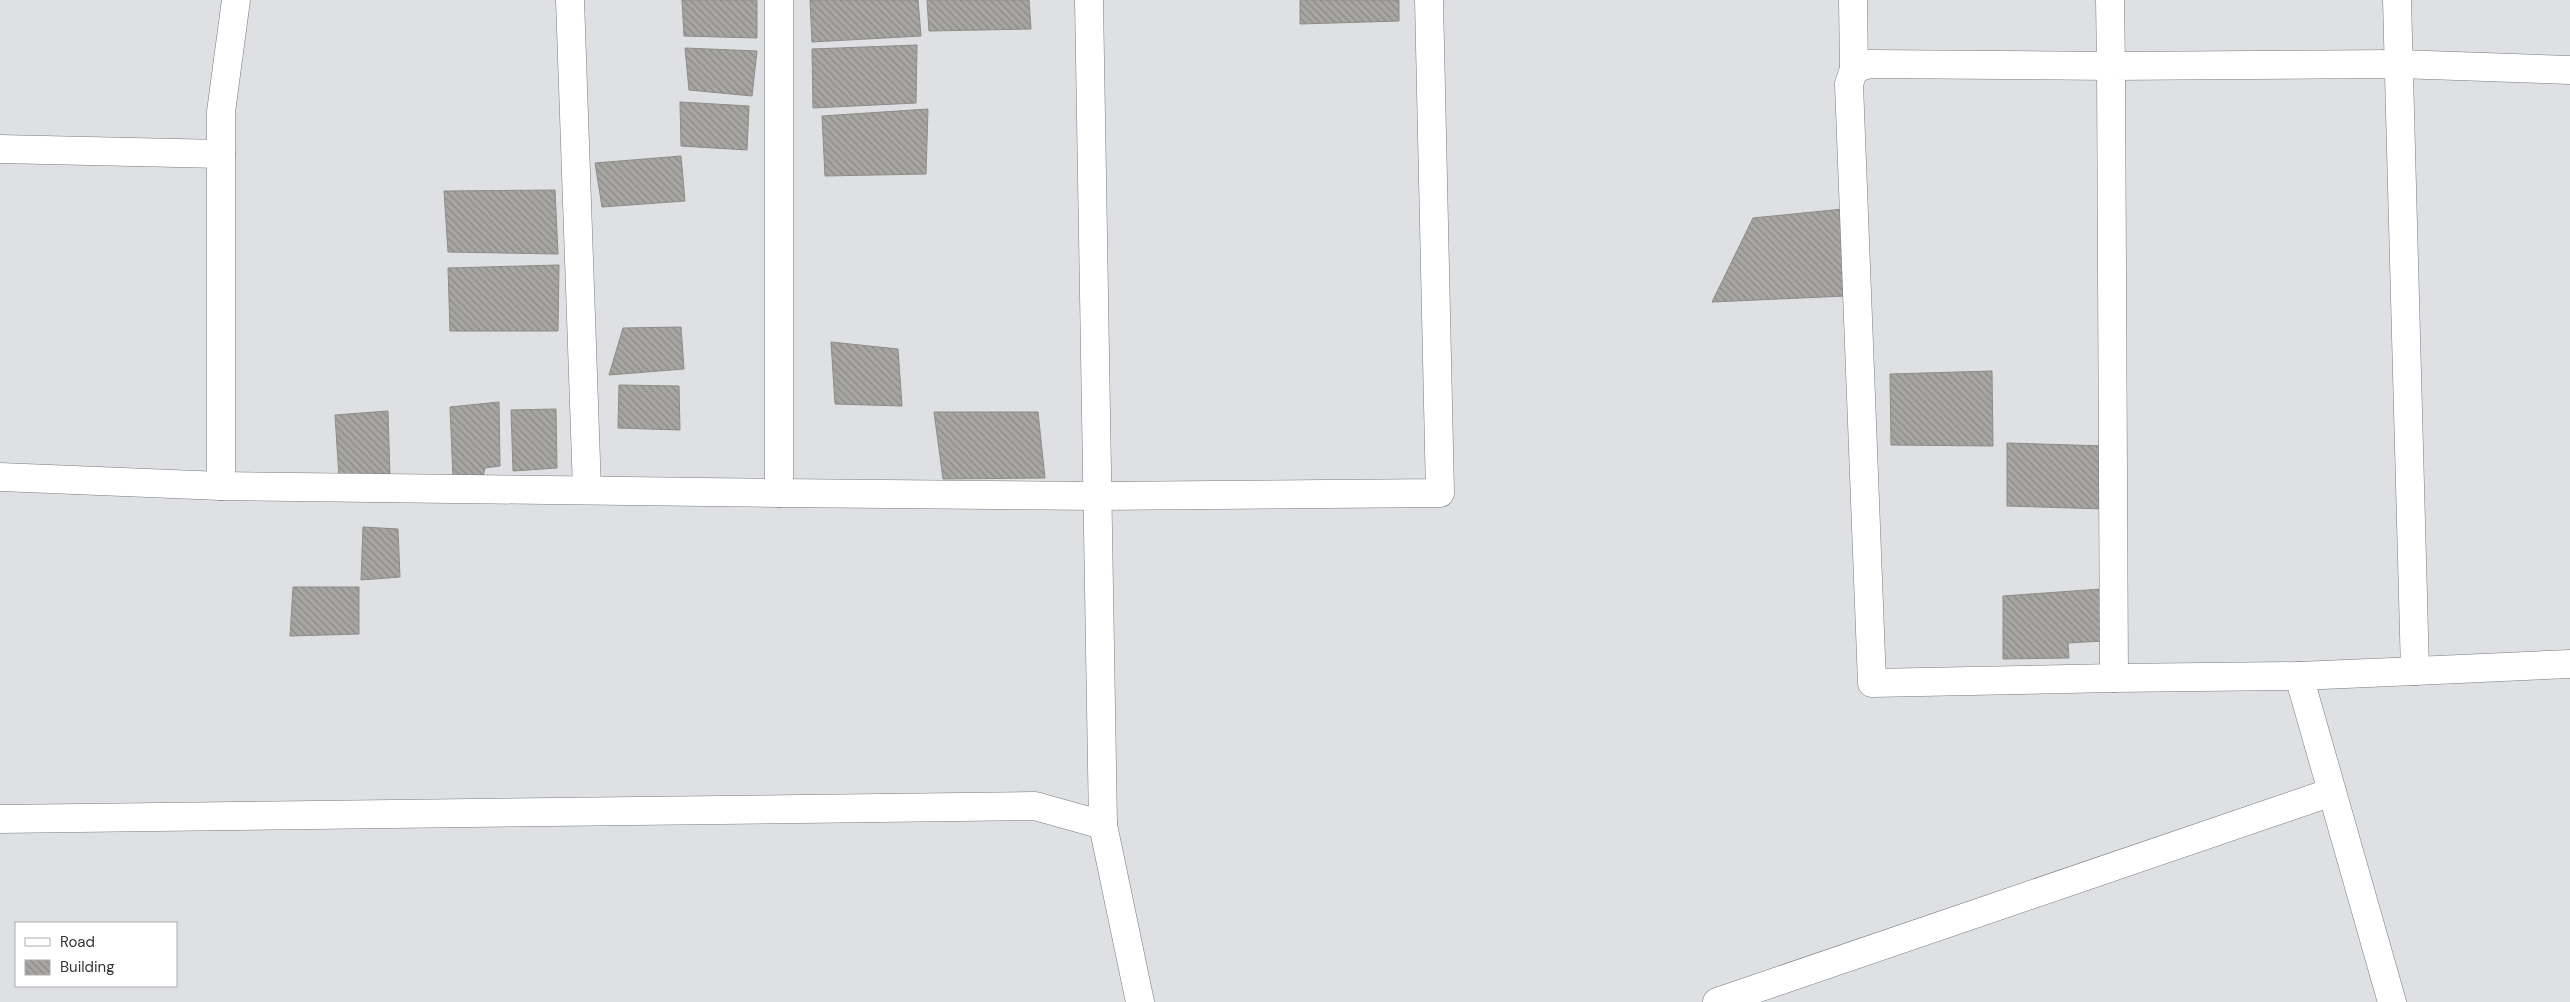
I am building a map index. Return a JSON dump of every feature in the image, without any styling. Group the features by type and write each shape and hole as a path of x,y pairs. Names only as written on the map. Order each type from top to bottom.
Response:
{"street":[{"path":"221,486 221,112 236,0"},
{"path":"570,0 587,490"},
{"path":"778,493 779,0"},
{"path":"1089,0 1103,825 1140,1002"},
{"path":"0,476 221,486 778,493 1098,496 1440,493 1428,0"},
{"path":"1853,0 1854,69 1849,84 1872,683 2299,676 2570,664"},
{"path":"2110,0 2114,678"},
{"path":"2397,0 2415,670"},
{"path":"1854,69 1869,64 2111,66 2399,64 2570,70"},
{"path":"0,150 221,154"},
{"path":"2299,676 2392,1002"},
{"path":"1718,1002 2332,792"},
{"path":"0,819 1035,806 1103,825"}],"building":[{"path":"682,0 757,0 757,38 684,36"},
{"path":"810,0 918,0 921,36 812,42"},
{"path":"927,0 1029,0 1031,29 929,31"},
{"path":"1300,0 1399,0 1399,21 1300,24"},
{"path":"917,45 916,103 813,108 812,49"},
{"path":"685,48 757,51 752,96 689,90"},
{"path":"680,102 749,106 747,150 681,146"},
{"path":"928,109 926,174 825,176 822,116"},
{"path":"681,156 685,201 602,207 595,163"},
{"path":"555,190 558,254 448,252 444,191"},
{"path":"1843,209 1846,296 1712,302 1753,218"},
{"path":"559,265 558,331 450,331 448,268"},
{"path":"681,327 684,369 609,375 623,328"},
{"path":"831,342 898,349 902,406 835,404"},
{"path":"1992,371 1993,446 1891,445 1890,374"},
{"path":"619,385 679,386 680,430 618,428"},
{"path":"499,402 500,466 485,468 483,477 453,478 450,407"},
{"path":"556,409 557,468 513,471 511,410"},
{"path":"388,411 390,478 339,478 335,415"},
{"path":"934,412 1038,412 1045,478 943,479"},
{"path":"2007,443 2105,446 2105,509 2007,506"},
{"path":"363,527 398,529 400,577 361,580"},
{"path":"293,587 359,587 359,634 290,636"},
{"path":"2101,589 2103,641 2068,643 2069,658 2003,659 2003,596"}]}
